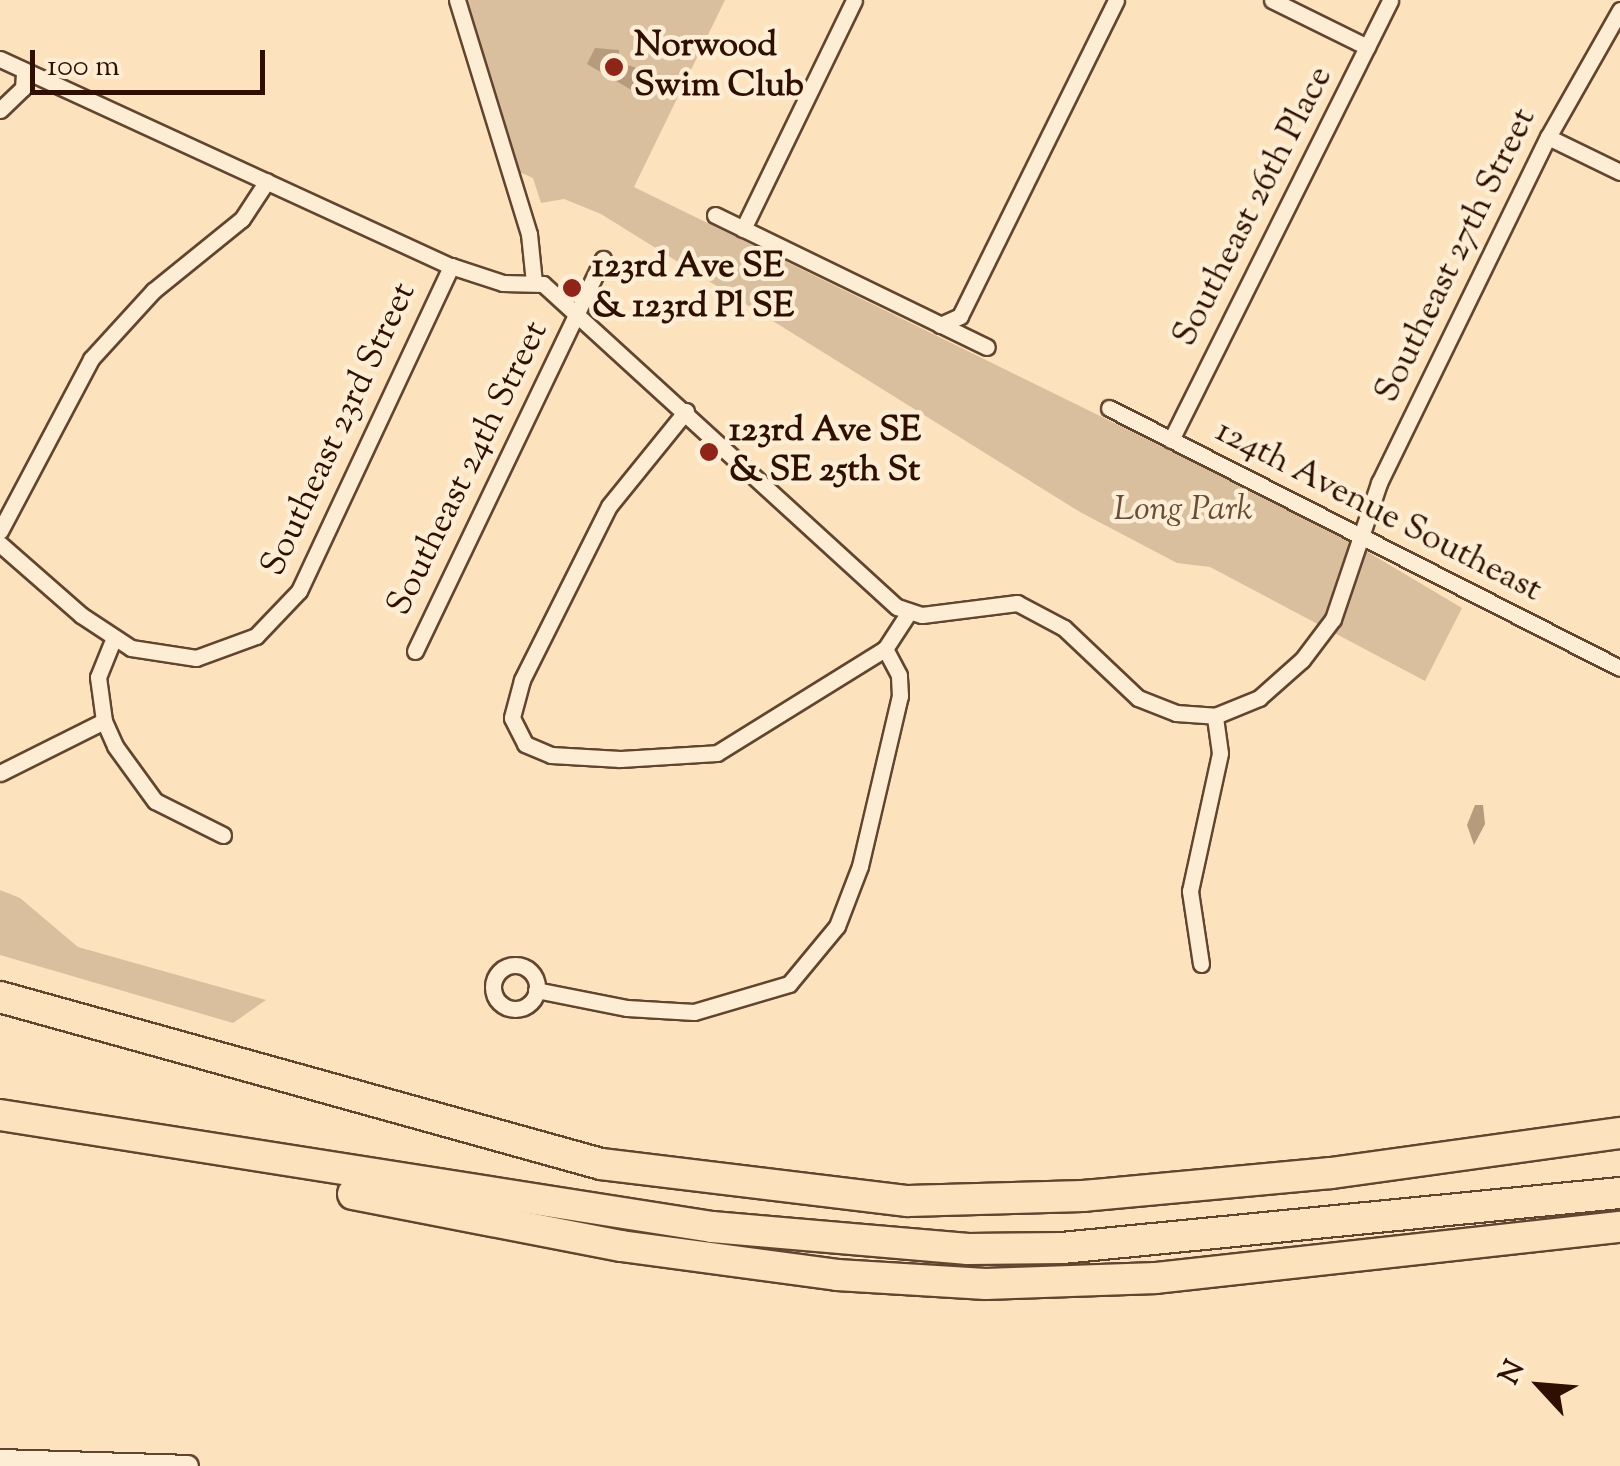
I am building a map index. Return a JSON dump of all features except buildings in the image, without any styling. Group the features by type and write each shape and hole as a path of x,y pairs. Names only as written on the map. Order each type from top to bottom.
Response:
{"highway":[{"path":"0,997 583,1160 747,1185 908,1200 1083,1196 1454,1156 1620,1133"},
{"path":"0,1115 532,1232 837,1274 986,1284 1156,1278 1620,1227"},
{"path":"1454,1156 1620,1119"},
{"path":"58,1126 712,1227 968,1249 1062,1248 1620,1193"},
{"path":"1550,1140 1620,1140"}],"street":[{"path":"457,0 528,234 534,282"},
{"path":"742,229 854,0"},
{"path":"940,325 960,316 1116,0"},
{"path":"1272,0 1367,47"},
{"name":"Southeast 26th Place","path":"1171,440 1390,0"},
{"name":"Southeast 27th Street","path":"1215,716 1259,698 1320,640 1341,599 1357,534 1548,137 1620,10"},
{"path":"0,60 452,266 504,283 534,282 578,311 908,612 1017,604 1064,628 1138,698 1176,714 1215,716 1220,754 1190,892 1201,964"},
{"path":"0,110 23,88 24,72"},
{"path":"1548,137 1620,172"},
{"path":"0,531 91,359 154,291 242,219 266,182"},
{"path":"716,216 987,347"},
{"name":"Southeast 24th Street","path":"415,651 603,260"},
{"name":"Southeast 23rd Street","path":"113,640 151,655 196,658 256,636 287,610 452,266"},
{"name":"124th Avenue Southeast","path":"1109,408 1620,668"},
{"path":"686,411 610,506 522,680 514,731 552,755 676,759 716,753 884,649 908,612"},
{"path":"0,544 113,640 98,677 104,721 155,801 223,835"},
{"path":"536,990 627,1008 694,1012 789,984 837,926 860,866 900,696 900,675 884,649"},
{"path":"0,772 104,721"},
{"path":"0,1460 188,1466"}],"green space":[{"name":"Long Park","path":"465,0 725,0 634,187 1324,526 1462,608 1425,681 1210,567 1177,563 1080,512 601,214 564,199 541,203 533,178 517,171"},
{"path":"0,890 20,898 78,947 266,1000 233,1023 0,955"}],"shaded area":[{"name":"Norwood Swim Club","path":"595,48 619,50 619,62 645,71 635,92 587,64"},
{"path":"1475,805 1483,805 1485,824 1474,845 1467,825"}],"place":[{"name":"Norwood Swim Club","path":"614,67"},
{"name":"123rd Ave SE & 123rd Pl SE","path":"572,288"},
{"name":"123rd Ave SE & SE 25th St","path":"709,452"}]}
